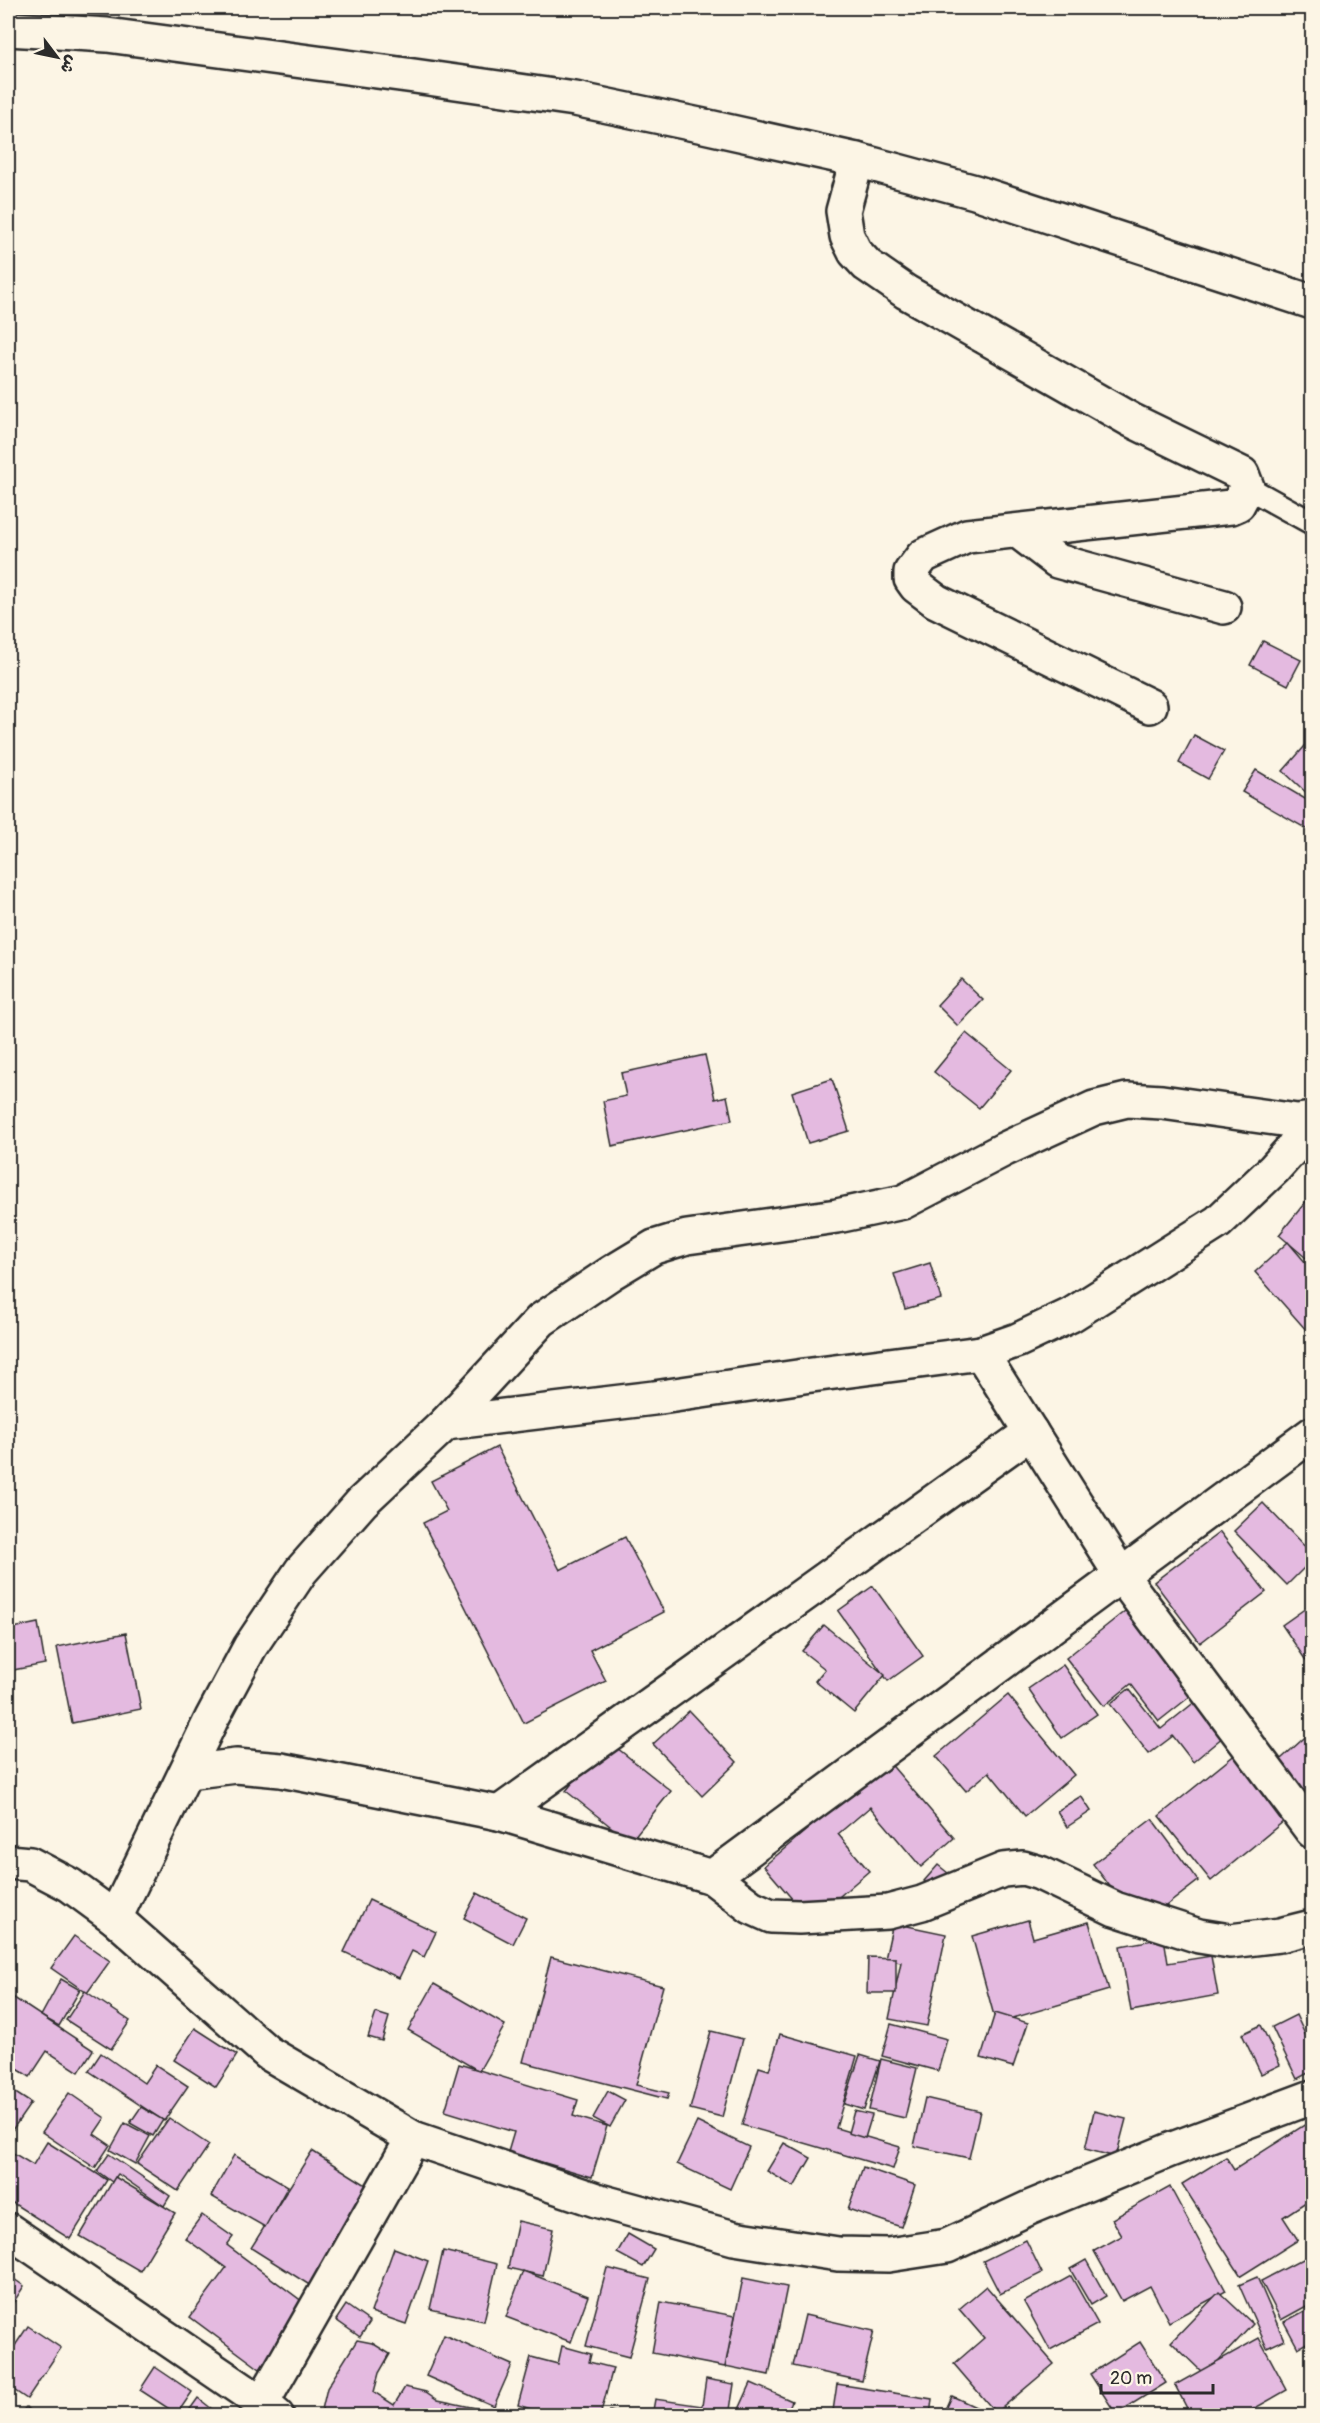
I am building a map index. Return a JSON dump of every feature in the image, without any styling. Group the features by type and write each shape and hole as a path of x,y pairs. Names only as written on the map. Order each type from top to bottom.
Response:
{"street":[{"path":"8,29 107,35 575,99 857,160 975,192 1312,302"},
{"path":"857,160 843,211 847,236 855,252 867,265 906,292 1131,420 1242,474 1247,487 1238,504 1231,507 967,536 923,556 911,572 910,579 916,586 936,601 1150,706"},
{"path":"1018,532 1058,561 1224,607"},
{"path":"115,1917 212,1718 250,1647 300,1571 362,1502 446,1423 541,1320 654,1246 687,1237 837,1216 903,1202 1005,1149 1094,1108 1127,1100 1162,1102 1297,1122 1312,1120"},
{"path":"446,1423 654,1398 981,1353 1018,1340 1071,1315 1218,1222 1275,1169 1312,1120"},
{"path":"981,1353 1121,1575 1312,1832"},
{"path":"499,1813 1031,1432"},
{"path":"712,1877 1312,1434"},
{"path":"187,1772 236,1766 282,1770 499,1813 712,1877 751,1907 771,1916 888,1912 922,1903 1004,1870 1023,1868 1115,1909 1198,1936 1230,1941 1280,1935 1312,1927"},
{"path":"8,1862 30,1864 70,1885 115,1917 268,2053 413,2138 596,2200 734,2238 838,2254 888,2255 947,2246 1040,2204 1170,2150 1312,2097"},
{"path":"8,2230 269,2409 413,2138"}],"lane":[{"path":"1247,487 1312,523"}],"building":[{"path":"1263,641 1301,660 1288,685 1250,665"},
{"path":"1194,735 1224,751 1208,779 1179,763"},
{"path":"1312,738 1312,798 1283,771"},
{"path":"1256,770 1312,803 1312,832 1242,792"},
{"path":"961,979 983,1000 958,1026 937,1005"},
{"path":"966,1033 1011,1070 979,1108 934,1072"},
{"path":"705,1055 715,1099 727,1096 732,1120 612,1146 603,1101 626,1096 621,1073"},
{"path":"832,1079 849,1131 808,1143 792,1092"},
{"path":"1312,1194 1312,1263 1279,1235"},
{"path":"1288,1242 1312,1270 1312,1326 1307,1331 1255,1272"},
{"path":"930,1263 941,1299 905,1309 894,1274"},
{"path":"497,1447 560,1570 625,1537 664,1612 590,1650 606,1681 524,1723 423,1523 447,1511 431,1481"},
{"path":"1263,1503 1312,1554 1312,1560 1287,1585 1234,1531"},
{"path":"1220,1532 1266,1592 1200,1643 1154,1582"},
{"path":"873,1586 923,1656 888,1681 838,1611"},
{"path":"1130,1607 1197,1691 1159,1721 1131,1684 1104,1706 1066,1658"},
{"path":"1306,1608 1312,1617 1311,1668 1282,1625"},
{"path":"38,1623 45,1664 8,1671 8,1629"},
{"path":"824,1625 885,1675 854,1713 815,1681 825,1669 802,1651"},
{"path":"126,1633 141,1709 72,1723 57,1647"},
{"path":"1063,1665 1097,1714 1062,1738 1028,1689"},
{"path":"1129,1689 1161,1729 1196,1701 1224,1736 1193,1762 1173,1736 1149,1754 1110,1704"},
{"path":"1008,1695 1074,1775 1025,1816 989,1772 966,1791 936,1756"},
{"path":"689,1711 737,1762 702,1796 653,1744"},
{"path":"1312,1731 1312,1813 1272,1767"},
{"path":"607,1740 671,1791 630,1842 566,1791"},
{"path":"1237,1753 1289,1817 1211,1881 1159,1816"},
{"path":"888,1761 954,1838 921,1867 870,1807 838,1834 869,1871 811,1921 764,1866"},
{"path":"1081,1796 1091,1811 1067,1827 1057,1811"},
{"path":"1152,1819 1198,1881 1140,1926 1093,1864"},
{"path":"938,1865 963,1885 949,1902 924,1881"},
{"path":"477,1893 526,1918 513,1944 464,1918"},
{"path":"369,1900 436,1932 424,1957 412,1951 399,1978 344,1952"},
{"path":"1028,1920 1033,1938 1089,1922 1109,1990 996,2023 972,1936"},
{"path":"893,1923 946,1934 927,2026 889,2019 901,1962 885,1959"},
{"path":"74,1936 110,1961 87,1993 51,1968"},
{"path":"1164,1938 1168,1963 1211,1956 1218,1995 1131,2011 1120,1946"},
{"path":"551,1957 663,1986 636,2085 669,2093 667,2099 523,2062"},
{"path":"868,1957 896,1958 896,1993 867,1993"},
{"path":"61,1979 80,1990 59,2026 41,2016"},
{"path":"434,1984 505,2025 479,2071 408,2030"},
{"path":"85,1991 130,2021 111,2049 66,2020"},
{"path":"8,1994 93,2050 79,2072 47,2051 30,2077 8,2063"},
{"path":"376,2013 389,2017 382,2041 368,2037"},
{"path":"995,2013 1028,2023 1013,2067 981,2058"},
{"path":"1296,2015 1312,2049 1312,2071 1297,2079 1272,2027"},
{"path":"891,2024 947,2039 938,2071 882,2056"},
{"path":"1261,2025 1280,2065 1261,2074 1242,2034"},
{"path":"195,2028 237,2055 216,2087 174,2060"},
{"path":"711,2031 743,2039 722,2117 690,2109"},
{"path":"780,2034 857,2056 836,2128 900,2147 893,2169 742,2125 759,2067 769,2070"},
{"path":"101,2053 144,2083 156,2065 188,2086 164,2121 89,2071"},
{"path":"860,2055 880,2061 864,2110 844,2104"},
{"path":"881,2059 917,2068 905,2118 869,2110"},
{"path":"459,2064 578,2100 573,2116 607,2126 592,2177 508,2152 514,2132 445,2111"},
{"path":"608,2091 625,2100 610,2127 593,2118"},
{"path":"14,2092 31,2103 8,2136 8,2101"},
{"path":"69,2093 105,2118 94,2134 110,2145 95,2168 42,2132"},
{"path":"925,2098 980,2111 969,2158 914,2146"},
{"path":"141,2107 163,2120 153,2136 130,2123"},
{"path":"854,2111 872,2115 865,2138 848,2133"},
{"path":"1094,2111 1126,2119 1116,2157 1085,2149"},
{"path":"169,2118 209,2145 178,2191 137,2164"},
{"path":"697,2122 749,2147 730,2189 677,2164"},
{"path":"1309,2122 1312,2128 1312,2198 1283,2217 1298,2240 1241,2276 1182,2184 1226,2157 1234,2170"},
{"path":"125,2123 150,2136 135,2164 110,2150"},
{"path":"47,2142 107,2180 70,2239 8,2200 8,2155 10,2151 33,2165"},
{"path":"784,2143 811,2158 794,2187 767,2171"},
{"path":"312,2151 390,2200 311,2286 251,2248"},
{"path":"109,2154 170,2196 164,2206 118,2174 112,2182 97,2171"},
{"path":"234,2155 288,2186 265,2227 211,2196"},
{"path":"863,2167 915,2185 901,2227 848,2209"},
{"path":"115,2177 175,2213 140,2271 80,2236"},
{"path":"1170,2187 1226,2291 1169,2322 1150,2286 1122,2301 1094,2251 1122,2236 1112,2219"},
{"path":"202,2215 233,2237 227,2245 307,2305 260,2369 190,2317 226,2268 185,2238"},
{"path":"518,2221 553,2229 543,2276 508,2268"},
{"path":"628,2234 654,2249 643,2267 617,2253"},
{"path":"1026,2240 1042,2273 1000,2294 983,2261"},
{"path":"394,2248 428,2261 406,2324 371,2312"},
{"path":"443,2251 497,2264 484,2321 430,2309"},
{"path":"1305,2258 1312,2273 1312,2303 1281,2320 1261,2281"},
{"path":"1086,2260 1106,2296 1091,2305 1070,2269"},
{"path":"607,2268 650,2279 629,2357 586,2346"},
{"path":"523,2271 588,2296 571,2342 506,2317"},
{"path":"8,2275 24,2286 8,2311"},
{"path":"1071,2276 1098,2324 1050,2350 1024,2302"},
{"path":"1257,2277 1284,2340 1267,2348 1239,2285"},
{"path":"743,2278 787,2287 769,2375 725,2366"},
{"path":"986,2286 1054,2364 996,2413 954,2364 984,2338 959,2309"},
{"path":"1219,2292 1253,2324 1205,2375 1171,2342"},
{"path":"661,2302 735,2316 725,2367 652,2353"},
{"path":"346,2305 370,2322 360,2337 336,2320"},
{"path":"1312,2307 1312,2340 1298,2348 1284,2322"},
{"path":"805,2315 874,2331 862,2381 793,2366"},
{"path":"28,2326 61,2348 27,2399 8,2386 8,2356"},
{"path":"444,2335 512,2365 494,2406 426,2376"},
{"path":"1259,2338 1287,2390 1241,2416 1191,2416 1175,2385"},
{"path":"357,2340 372,2343 390,2354 379,2373 374,2392 394,2405 405,2387 426,2392 438,2400 513,2416 323,2416 321,2414 327,2388"},
{"path":"1140,2342 1166,2383 1116,2414 1090,2374"},
{"path":"562,2346 591,2354 589,2362 613,2368 600,2416 553,2416 518,2405 531,2357 558,2364"},
{"path":"155,2367 192,2392 177,2414 140,2390"},
{"path":"706,2379 734,2384 729,2416 652,2416 655,2399 702,2406"},
{"path":"751,2383 792,2401 785,2416 736,2416"},
{"path":"837,2384 932,2399 930,2416 861,2416 833,2411"},
{"path":"952,2396 995,2416 943,2416"},
{"path":"198,2398 217,2413 216,2416 192,2416 188,2412"},
{"path":"26,2407 35,2416 18,2416"},
{"path":"610,2411 630,2416 609,2416"}]}
